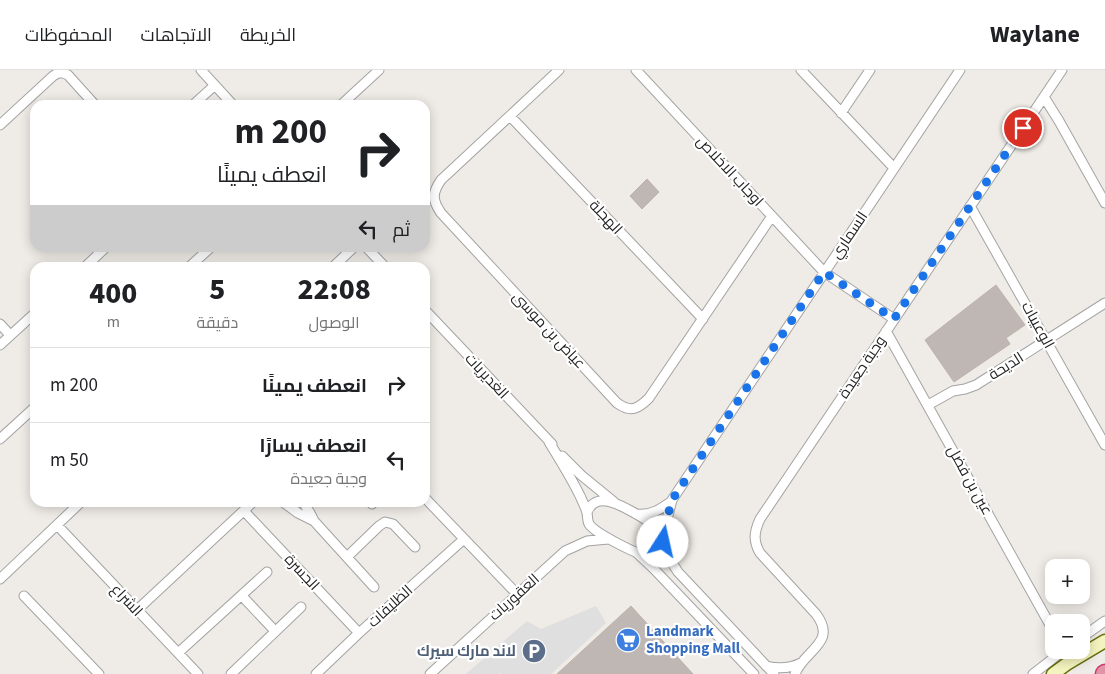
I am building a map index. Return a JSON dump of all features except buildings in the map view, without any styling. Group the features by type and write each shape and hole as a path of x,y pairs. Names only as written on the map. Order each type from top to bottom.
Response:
{"main road":[{"path":"1053,674 1105,641"}],"street":[{"path":"201,70 228,100"},
{"path":"346,100 379,70"},
{"name":"عياض بن موسى","path":"559,70 441,180 435,188 434,196 436,206 441,213 617,403 633,409 641,406 649,398 772,216"},
{"name":"اوجاب الاخلاص","path":"636,70 824,272 894,319"},
{"path":"801,70 894,168"},
{"path":"841,113 870,70"},
{"name":"السماري","path":"662,540 672,500 960,70"},
{"name":"وجبة جعيدة","path":"795,674 803,661 821,641 824,630 823,625 816,614 760,553 754,540 754,533 760,520 1062,70"},
{"path":"0,125 58,73 68,75 90,100"},
{"path":"200,100 216,87"},
{"path":"206,100 216,87"},
{"path":"1044,97 1105,203"},
{"name":"الهجلة","path":"510,116 703,319"},
{"name":"الوعيبات","path":"970,206 1105,445"},
{"path":"90,262 101,252"},
{"path":"195,262 206,252"},
{"path":"338,262 349,252"},
{"path":"371,252 380,262"},
{"name":"الديحة","path":"928,405 953,391 971,388 1105,303"},
{"name":"الغديريات","path":"430,315 581,475 617,504 653,525 659,531 662,540"},
{"path":"0,345 30,317"},
{"path":"0,324 10,335"},
{"name":"عين بن فضل","path":"886,331 1045,614"},
{"path":"0,439 30,412"},
{"name":"الغديريات","path":"549,442 573,483 587,512 589,524 608,538 636,552"},
{"path":"587,512 590,507 599,501 606,500 617,504"},
{"name":"السماري","path":"634,514 643,515 657,511 672,500"},
{"path":"430,503 518,594"},
{"path":"0,578 76,507"},
{"path":"137,610 248,507"},
{"path":"290,507 314,521"},
{"path":"306,507 314,521 374,587"},
{"name":"الجسرة","path":"244,511 359,633"},
{"path":"347,557 385,522 393,524 415,547"},
{"name":"الشراع","path":"57,525 198,674"},
{"name":"العقوريات","path":"430,674 565,552 587,541 608,538"},
{"name":"الظليفات","path":"316,674 464,539"},
{"path":"636,552 648,556 653,555 658,552 662,540"},
{"path":"662,540 669,558 678,572 774,674"},
{"path":"636,552 754,674"},
{"path":"178,653 267,572"},
{"path":"24,596 100,674"},
{"path":"242,596 275,631"},
{"path":"231,674 300,607"},
{"path":"1090,631 1105,621"},
{"path":"1033,674 1049,659"},
{"path":"766,666 785,668 797,665 803,661"}],"shaded area":[{"name":"لاند مارك سيرك","path":"596,606 606,623 551,674 466,674 527,621 541,629"}],"place":[{"name":"Landmark Shopping Mall","path":"628,640"},
{"name":"لاند مارك سيرك","path":"534,651"}],"route":[{"path":"663,542 662,538 672,500 824,272 894,319 1023,128"}]}
